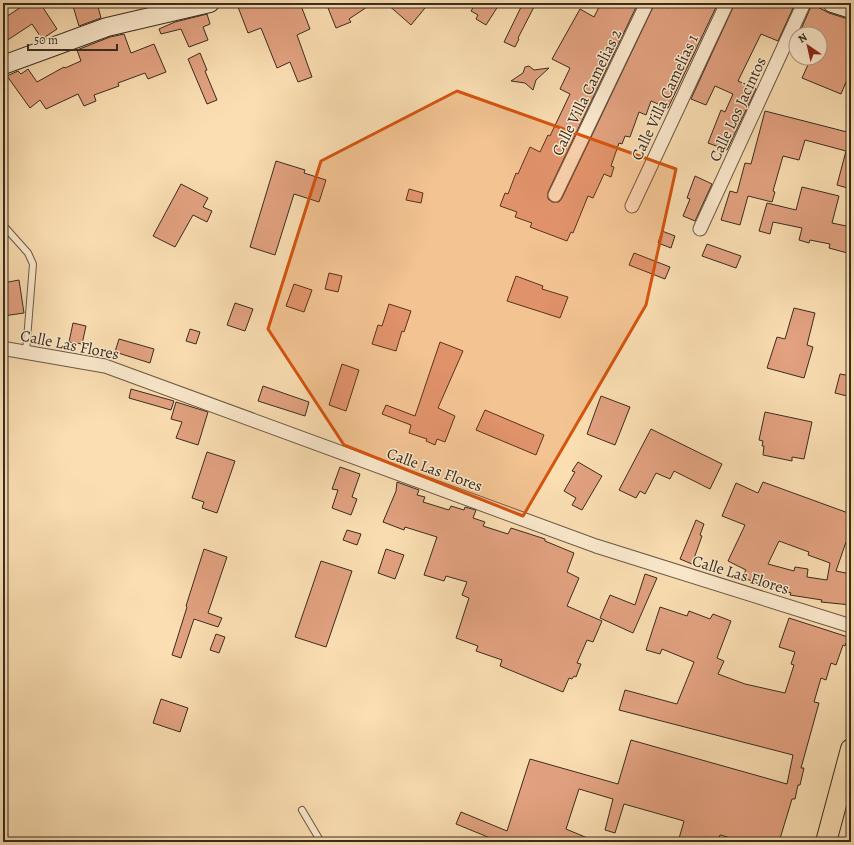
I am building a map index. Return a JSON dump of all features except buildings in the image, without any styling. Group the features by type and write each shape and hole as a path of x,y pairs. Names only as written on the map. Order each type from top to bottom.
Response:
{"main road":[{"path":"826,842 851,749"}],"street":[{"path":"3,65 107,27 210,3"},
{"name":"Calle Villa Camelias 2","path":"555,195 647,3"},
{"name":"Calle Villa Camelias 1","path":"632,206 727,3"},
{"name":"Calle Los Jacintos","path":"700,229 804,3"},
{"path":"832,3 851,9"},
{"name":"Calle Las Flores","path":"5,350 26,352 105,366 596,546 851,626"}],"lane":[{"path":"3,225 28,253 33,264 26,352"},
{"path":"302,810 321,842"}],"highlighted area":[{"path":"457,91 676,169 646,305 523,516 344,445 268,329 321,161"}]}
